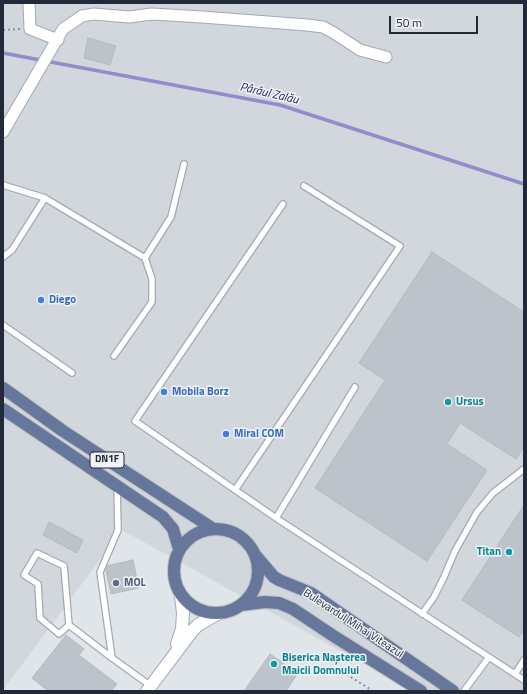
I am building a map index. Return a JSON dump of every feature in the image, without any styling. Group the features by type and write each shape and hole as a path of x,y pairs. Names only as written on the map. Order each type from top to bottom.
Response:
{"main road":[{"name":"DN1F","path":"3,388 63,431 212,528 236,533 248,543 256,556"},
{"name":"DN1F","path":"3,410 164,517 173,528 179,549"},
{"path":"212,528 198,532 186,540 175,557 173,572 176,586 181,596 192,606 204,612 219,613 234,610 241,605 253,593 257,582 258,571 256,556"},
{"name":"Bulevardul Mihai Viteazul","path":"256,556 274,577 311,593 453,691"},
{"name":"Bulevardul Mihai Viteazul","path":"241,605 265,602 279,603 293,609 421,691"}],"street":[{"path":"29,3 30,29 58,40"},
{"path":"3,132 58,40 63,29 82,16 94,14 129,18 152,14 173,15 323,28 334,33 360,50 386,57"},
{"path":"173,655 182,629 183,613 181,596"},
{"path":"149,689 173,655 198,625 219,613"}],"lane":[{"path":"145,258 171,217 184,164"},
{"path":"3,185 45,198 145,258 152,280 152,302 114,356"},
{"path":"235,490 400,246 304,186"},
{"path":"3,257 12,250 45,198"},
{"path":"284,204 135,421 276,518 524,680"},
{"path":"3,325 72,373"},
{"path":"276,518 356,387"},
{"path":"422,614 434,597 455,551 477,512 493,493 524,469"},
{"path":"112,658 100,572 118,530 117,486"},
{"path":"69,625 59,634 40,618 38,584 24,575 37,553 64,566 69,625 149,689"},
{"path":"464,691 489,657"},
{"path":"515,674 524,660"}],"path":[{"path":"3,30 30,29"},
{"path":"338,669 373,691"}],"shaded area":[{"path":"3,3 524,3 524,691 413,691 122,530 3,690"}],"building":[{"path":"88,38 116,46 110,65 84,58"},
{"name":"Ursus","path":"432,252 524,312 524,447 516,459 460,423 447,444 487,470 427,561 315,488 385,380 359,363"},
{"name":"Titan","path":"524,505 524,630 519,637 462,600"},
{"path":"49,522 83,540 77,553 43,535"},
{"path":"133,560 139,588 111,594 105,566"},
{"path":"66,635 84,649 79,655 117,684 111,691 48,691 32,678"},
{"name":"Biserica Nașterea Maicii Domnului","path":"270,654 298,673 286,691 244,691"}],"waterway":[{"name":"Pârâul Zalău","path":"3,53 280,105 524,184"}],"place":[{"name":"Diego","path":"41,300"},
{"name":"Mobila Borz","path":"164,392"},
{"name":"Ursus","path":"448,402"},
{"name":"Miral COM","path":"226,434"},
{"name":"Titan","path":"509,552"},
{"name":"MOL","path":"116,583"},
{"name":"Biserica Nașterea Maicii Domnului","path":"274,664"}]}
